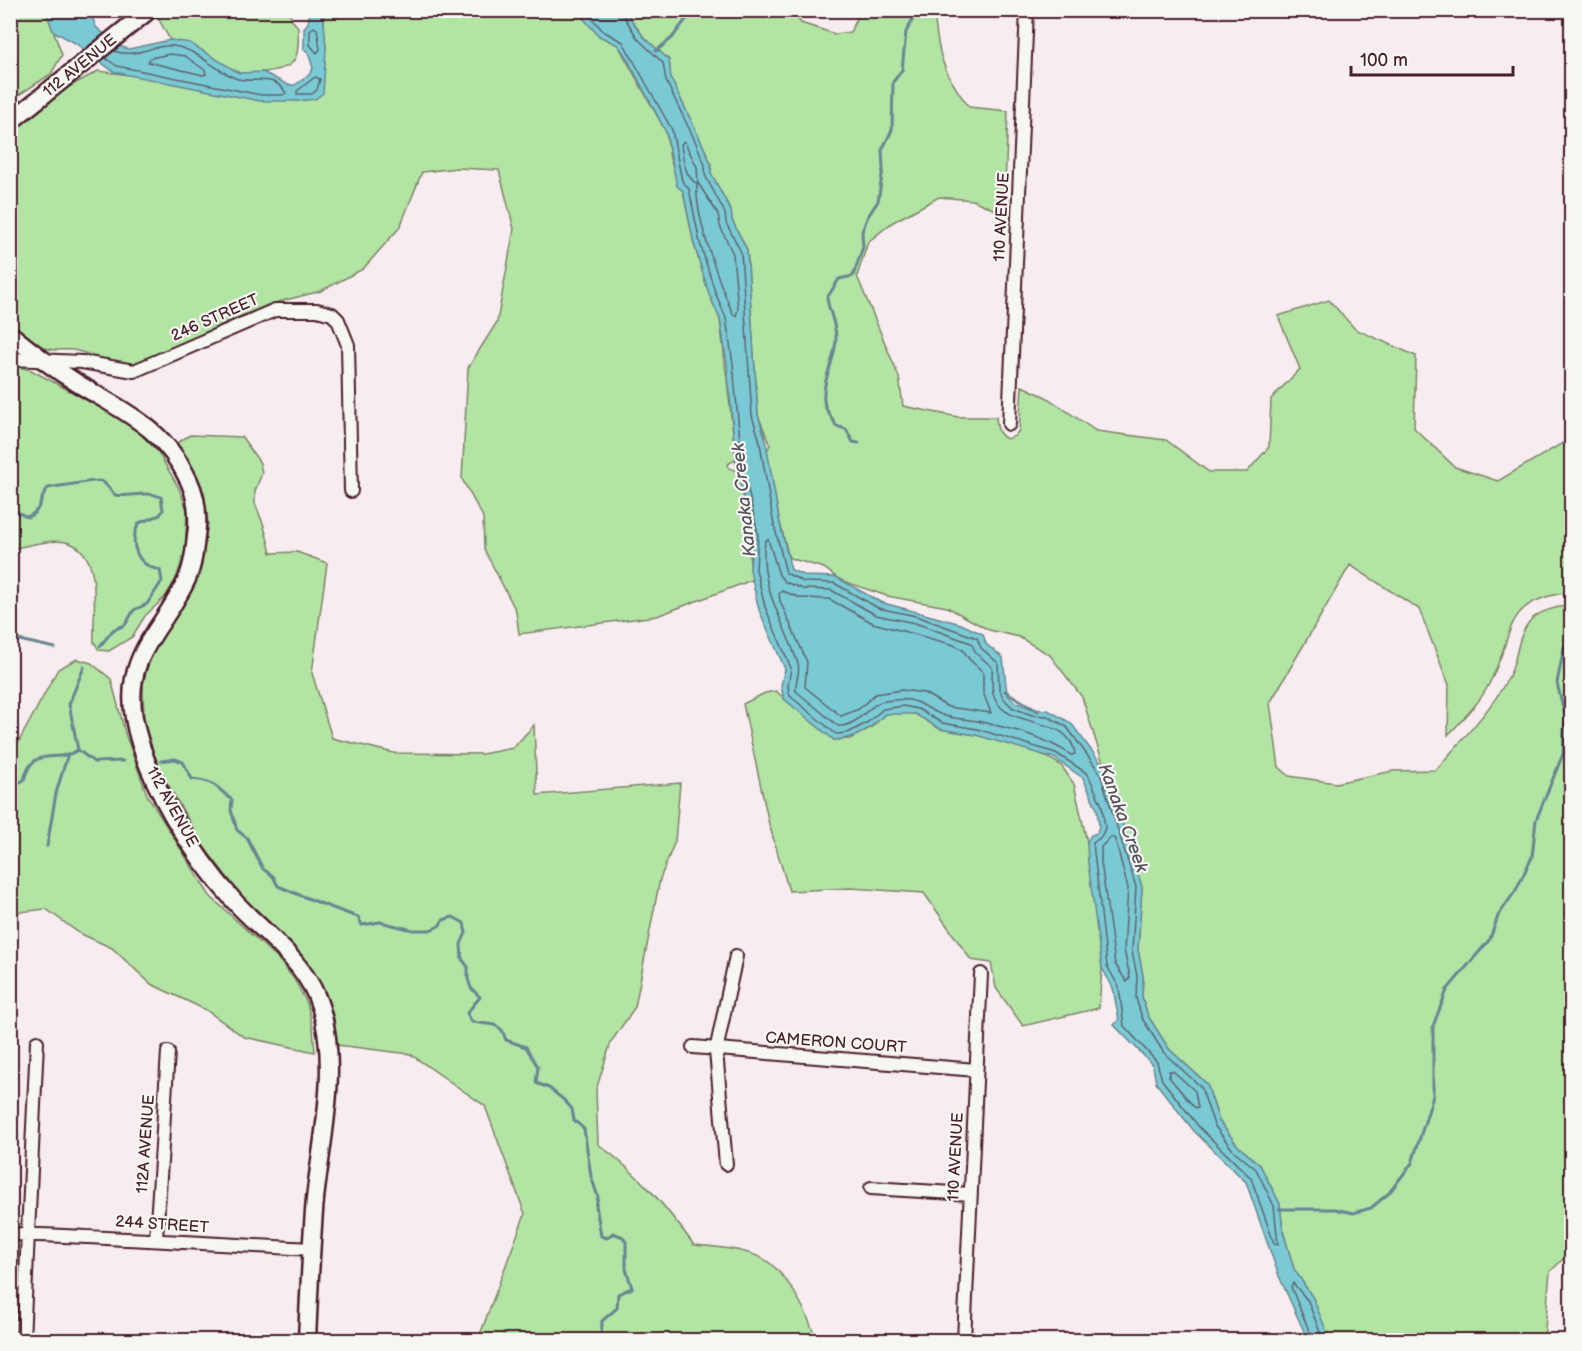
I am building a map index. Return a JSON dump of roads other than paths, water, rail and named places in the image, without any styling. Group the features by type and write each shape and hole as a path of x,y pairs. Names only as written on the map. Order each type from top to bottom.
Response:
{"main road":[{"name":"112 AVENUE","path":"10,122 148,10"},
{"name":"112 AVENUE","path":"10,334 42,360 132,414 154,430 181,465 194,494 197,517 190,572 151,635 138,663 133,682 132,707 137,734 152,773 185,833 220,885 297,964 320,1006 327,1035 328,1069 312,1249 307,1341"}],"street":[{"name":"110 AVENUE","path":"1009,424 1027,10"},
{"name":"246 STREET","path":"42,360 82,362 134,371 274,310 317,310 332,314 338,320 348,345 351,491"},
{"path":"10,359 42,360"},
{"path":"726,1164 716,1051 736,956"},
{"name":"110 AVENUE","path":"964,1341 981,974"},
{"path":"23,1341 37,1042"},
{"name":"CAMERON COURT","path":"693,1047 716,1051 976,1070"},
{"name":"112A AVENUE","path":"156,1239 168,1052"},
{"path":"871,1188 970,1194"},
{"name":"244 STREET","path":"10,1234 156,1239 226,1246 312,1249"}],"water":[{"path":"46,11 90,11 96,27 118,46 129,49 170,40 190,43 239,73 263,72 288,85 295,85 309,75 313,68 308,52 304,49 304,28 308,23 310,11 323,11 326,49 323,93 315,99 260,101 114,72 75,43 53,31"},
{"path":"577,11 625,11 643,36 669,60 671,79 701,141 711,164 711,173 731,211 732,220 747,250 758,415 765,437 779,519 791,570 806,576 836,577 880,602 961,624 983,634 986,644 1003,658 1007,694 1015,702 1033,709 1048,710 1071,723 1106,770 1142,887 1138,950 1143,976 1142,997 1148,1016 1169,1049 1207,1084 1219,1121 1238,1146 1260,1165 1280,1204 1283,1231 1294,1269 1313,1298 1330,1340 1308,1340 1279,1276 1246,1182 1194,1131 1156,1083 1153,1066 1114,1025 1119,1020 1113,988 1102,968 1088,863 1087,842 1091,835 1097,833 1099,826 1097,809 1083,778 1054,758 976,735 940,729 915,714 885,714 862,732 849,738 834,740 784,699 781,686 785,669 759,610 750,570 752,535 736,464 727,364 720,319 709,294 694,244 683,191 677,186 666,132 618,45 599,36"}],"waterway":[{"path":"656,51 672,38 693,10"},
{"path":"859,443 853,442 846,429 836,426 825,405 825,385 836,338 827,298 839,279 853,276 863,247 862,232 867,218 878,201 883,169 882,150 892,130 893,82 902,70 906,32 915,15 914,10"},
{"path":"10,508 27,517 38,508 48,488 98,481 105,483 115,495 149,494 161,497 163,510 160,515 139,523 134,539 140,559 152,568 160,570 162,581 147,604 134,610 125,625 113,630 100,646"},
{"path":"10,638 55,648"},
{"path":"1279,1209 1335,1209 1353,1213 1371,1208 1389,1193 1412,1163 1433,1096 1433,1026 1447,990 1490,939 1498,916 1516,890 1532,857 1536,820 1563,754 1565,716 1557,683 1564,647 1572,638"},
{"path":"84,667 69,704 78,750 94,762 123,761"},
{"name":"Kanaka Creek","path":"1005,691 1038,711"},
{"path":"10,794 15,785 24,780 33,762 78,750"},
{"path":"47,846 56,793 67,757"},
{"path":"161,761 175,759 183,762 192,779 211,783 232,800 231,810 237,830 247,838 263,869 273,876 278,886 358,917 362,925 380,922 413,930 430,930 439,926 443,920 453,917 464,923 466,933 461,944 462,959 468,967 471,988 480,997 467,1013 472,1022 495,1025 502,1030 506,1040 526,1047 538,1067 536,1083 549,1088 572,1109 574,1120 584,1129 591,1176 598,1197 596,1205 601,1236 607,1238 613,1233 623,1237 626,1242 626,1269 632,1288 618,1294 617,1308 602,1321 601,1340"}]}
